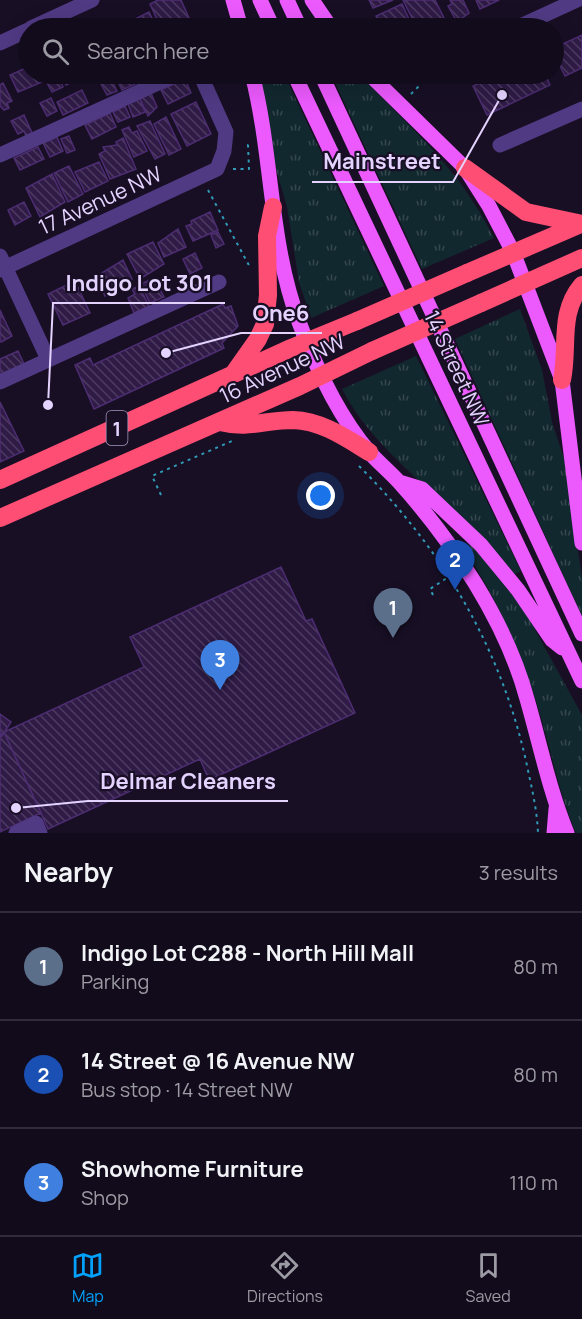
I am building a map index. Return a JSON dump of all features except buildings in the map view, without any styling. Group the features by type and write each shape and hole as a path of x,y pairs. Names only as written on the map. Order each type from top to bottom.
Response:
{"highway":[{"path":"465,168 526,213 582,224"},
{"path":"234,374 258,339 265,324 268,295 267,236 273,207"},
{"name":"16 Avenue NW","path":"0,480 234,374 582,224"},
{"name":"16 Avenue NW","path":"0,518 220,422 372,351 582,258"},
{"path":"562,380 567,359 565,326 568,306 582,285"},
{"path":"220,422 250,426 294,420 309,423 341,435 364,458"}],"main road":[{"path":"233,0 238,18"},
{"path":"260,0 268,18"},
{"path":"287,0 295,18"},
{"path":"312,0 324,18"},
{"path":"255,84 263,117 273,207 289,292 328,392 364,458 399,482 444,538 475,582 496,621 527,697 556,806 567,833"},
{"name":"14 Street NW","path":"299,84 582,681"},
{"name":"14 Street NW","path":"326,84 582,634"},
{"path":"379,84 465,168 489,206 513,252 562,380 571,438 572,477 582,543"},
{"path":"571,438 582,468"},
{"path":"399,482 422,489 482,545 518,590 552,640 569,654"},
{"path":"554,833 556,806"}],"street":[{"path":"54,18 92,0"},
{"path":"538,18 577,0"},
{"path":"0,43 18,35"},
{"path":"0,155 156,84"},
{"name":"17 Avenue NW","path":"2,264 217,169 224,151 226,132 204,84"},
{"path":"500,145 582,109"},
{"path":"2,264 48,359"},
{"path":"0,382 219,282"},
{"path":"16,833 36,823 40,833"}],"path":[{"path":"411,94 421,84"},
{"path":"235,169 249,169 248,145 252,144"},
{"path":"208,190 223,214 245,262 256,272"},
{"path":"161,495 152,476 238,439"},
{"path":"364,458 386,492 450,576 499,670 519,732 537,816 538,833"},
{"path":"433,595 430,589 450,576"}],"green space":[{"path":"261,84 289,84 384,286 311,318 299,282 287,207 275,165"},
{"path":"336,84 369,84 449,169 480,212 494,238 422,269"},
{"path":"520,309 542,370 552,422 564,458 582,578 582,616 455,339"},
{"path":"416,356 521,571 515,574 472,528 377,439 358,415 342,389"},
{"path":"470,543 512,594 529,619 582,715 582,833 576,833 570,817 536,701 514,641 496,603 464,548"}],"place":[{"name":"Mainstreet","path":"502,95"},
{"name":"One6","path":"166,353"},
{"name":"Indigo Lot 301","path":"48,405"},
{"name":"14 Street @ 16 Avenue NW","path":"455,590"},
{"name":"Indigo Lot C288 - North Hill Mall","path":"393,638"},
{"name":"Showhome Furniture","path":"220,690"},
{"name":"Delmar Cleaners","path":"16,808"}]}
